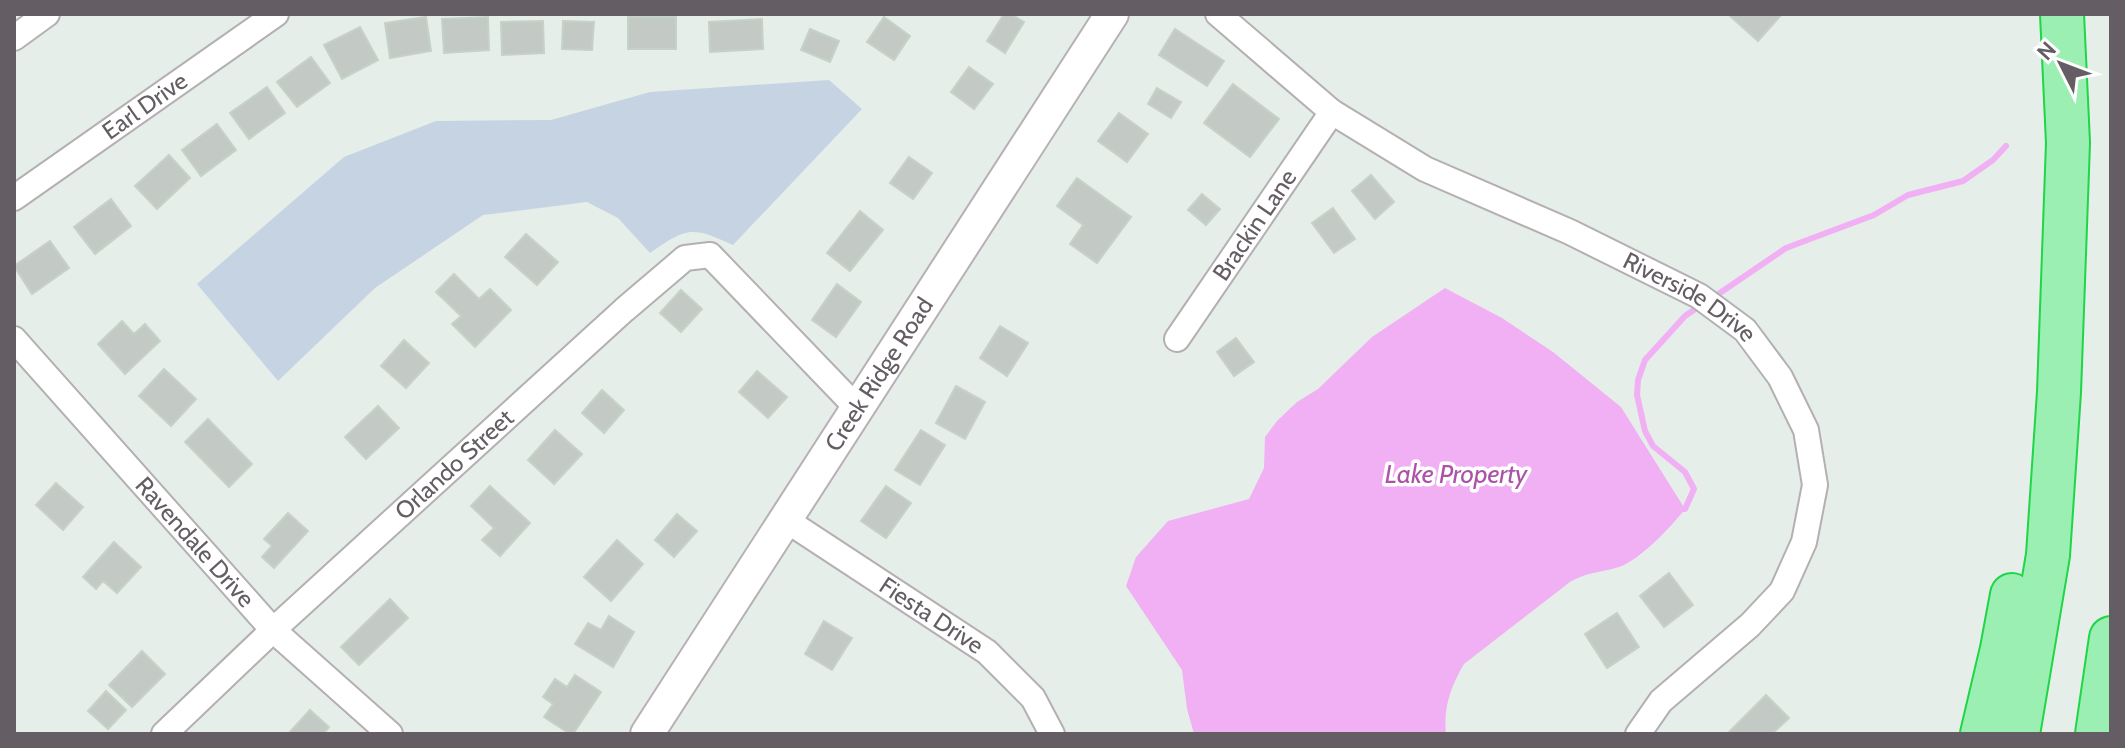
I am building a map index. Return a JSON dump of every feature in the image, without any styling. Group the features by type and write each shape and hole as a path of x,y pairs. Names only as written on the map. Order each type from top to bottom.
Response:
{"highway":[{"path":"2018,734 2048,555 2059,392 2068,143 2062,14"},
{"path":"1982,734 2002,649 2032,479 2059,392"},
{"path":"2097,734 2111,638"}],"main road":[{"name":"Creek Ridge Road","path":"647,734 1112,14"}],"street":[{"path":"14,38 47,14"},
{"name":"Earl Drive","path":"14,198 276,14"},
{"name":"Riverside Drive","path":"1218,14 1332,112 1425,169 1570,232 1699,296 1745,330 1780,377 1806,430 1815,485 1804,542 1782,591 1750,625 1661,701 1638,734"},
{"name":"Brackin Lane","path":"1177,339 1332,112"},
{"name":"Orlando Street","path":"164,734 273,630 685,258 710,255 858,409"},
{"name":"Ravendale Drive","path":"14,339 273,630 390,734"},
{"name":"Fiesta Drive","path":"786,520 987,652 1033,698 1052,734"}],"shaded area":[{"path":"829,80 862,109 733,245 690,232 673,238 650,253 618,218 587,202 483,215 375,288 278,381 197,284 344,157 436,121 551,120 650,92"}],"water":[{"name":"Lake Property","path":"1445,288 1502,318 1553,352 1621,407 1685,509 1646,550 1619,567 1570,582 1464,664 1449,698 1446,734 1194,734 1182,670 1126,586 1136,557 1168,521 1249,499 1264,468 1265,437 1277,421 1297,402 1318,389 1372,337"}],"building":[{"path":"1004,14 1011,14 1024,22 1005,53 987,41"},
{"path":"1782,14 1758,41 1730,16"},
{"path":"426,17 431,51 390,58 385,23"},
{"path":"488,17 489,50 444,53 442,19"},
{"path":"628,17 676,17 676,49 628,49"},
{"path":"884,17 910,36 894,60 867,42"},
{"path":"762,19 763,49 710,52 709,22"},
{"path":"543,21 544,53 502,55 501,22"},
{"path":"563,21 594,22 592,50 562,49"},
{"path":"360,27 378,60 342,79 324,45"},
{"path":"810,29 839,41 830,62 801,50"},
{"path":"1175,29 1224,61 1207,86 1159,55"},
{"path":"311,57 330,83 297,107 277,82"},
{"path":"969,67 993,84 974,109 951,92"},
{"path":"1233,84 1279,119 1250,157 1204,123"},
{"path":"267,87 285,113 249,139 230,113"},
{"path":"1157,88 1181,102 1171,118 1148,104"},
{"path":"1119,113 1148,134 1127,162 1098,141"},
{"path":"217,124 236,150 201,176 182,150"},
{"path":"169,155 190,178 157,209 135,186"},
{"path":"909,157 932,173 913,199 890,183"},
{"path":"1371,175 1394,202 1375,219 1352,191"},
{"path":"1077,178 1131,217 1097,263 1070,244 1083,225 1057,206"},
{"path":"1202,194 1220,209 1206,225 1188,210"},
{"path":"111,199 131,226 95,254 74,227"},
{"path":"1333,208 1355,239 1334,253 1312,223"},
{"path":"860,211 883,230 850,271 827,253"},
{"path":"526,234 558,262 537,285 505,257"},
{"path":"50,241 69,268 32,294 14,266"},
{"path":"454,274 479,299 490,289 511,310 475,347 452,324 461,316 436,292"},
{"path":"837,284 861,302 836,337 812,320"},
{"path":"681,290 702,309 681,332 660,313"},
{"path":"122,321 134,334 145,324 160,341 125,374 98,344"},
{"path":"1000,326 1028,343 1007,376 980,358"},
{"path":"1236,338 1254,362 1234,376 1217,352"},
{"path":"404,340 429,363 406,388 381,366"},
{"path":"164,369 196,399 171,426 139,396"},
{"path":"757,371 787,397 768,418 739,392"},
{"path":"956,386 985,402 965,439 936,423"},
{"path":"602,390 624,410 604,433 582,413"},
{"path":"378,406 399,428 366,459 345,437"},
{"path":"208,419 252,464 229,487 185,442"},
{"path":"555,430 582,454 554,484 528,460"},
{"path":"921,430 945,445 920,485 895,470"},
{"path":"56,483 83,507 63,530 36,505"},
{"path":"490,486 530,523 500,556 482,540 494,528 471,506"},
{"path":"886,486 911,503 886,538 861,521"},
{"path":"288,513 308,531 274,568 262,557 272,546 264,539"},
{"path":"677,514 697,531 674,557 655,540"},
{"path":"617,540 643,564 611,601 584,577"},
{"path":"114,542 141,567 117,593 103,581 96,589 83,577"},
{"path":"1669,573 1693,605 1664,627 1640,596"},
{"path":"390,599 408,618 359,665 341,647"},
{"path":"1617,613 1639,647 1607,668 1585,634"},
{"path":"609,616 634,632 613,667 575,644 588,623 601,630"},
{"path":"824,621 852,638 832,670 805,654"},
{"path":"142,651 165,674 132,707 109,685"},
{"path":"575,675 601,692 573,734 570,734 544,717 553,704 543,697 555,679 567,687"},
{"path":"106,691 126,710 108,729 88,711"},
{"path":"1766,695 1789,718 1772,734 1727,734"},
{"path":"310,710 329,727 323,734 288,734"}],"waterway":[{"path":"1711,299 1786,248 1874,215 1908,195 1963,181 1993,160 2006,146"},
{"path":"1680,509 1685,509 1694,489 1685,472 1653,446 1645,431 1637,395 1638,380 1645,360 1685,316 1701,305"}]}
